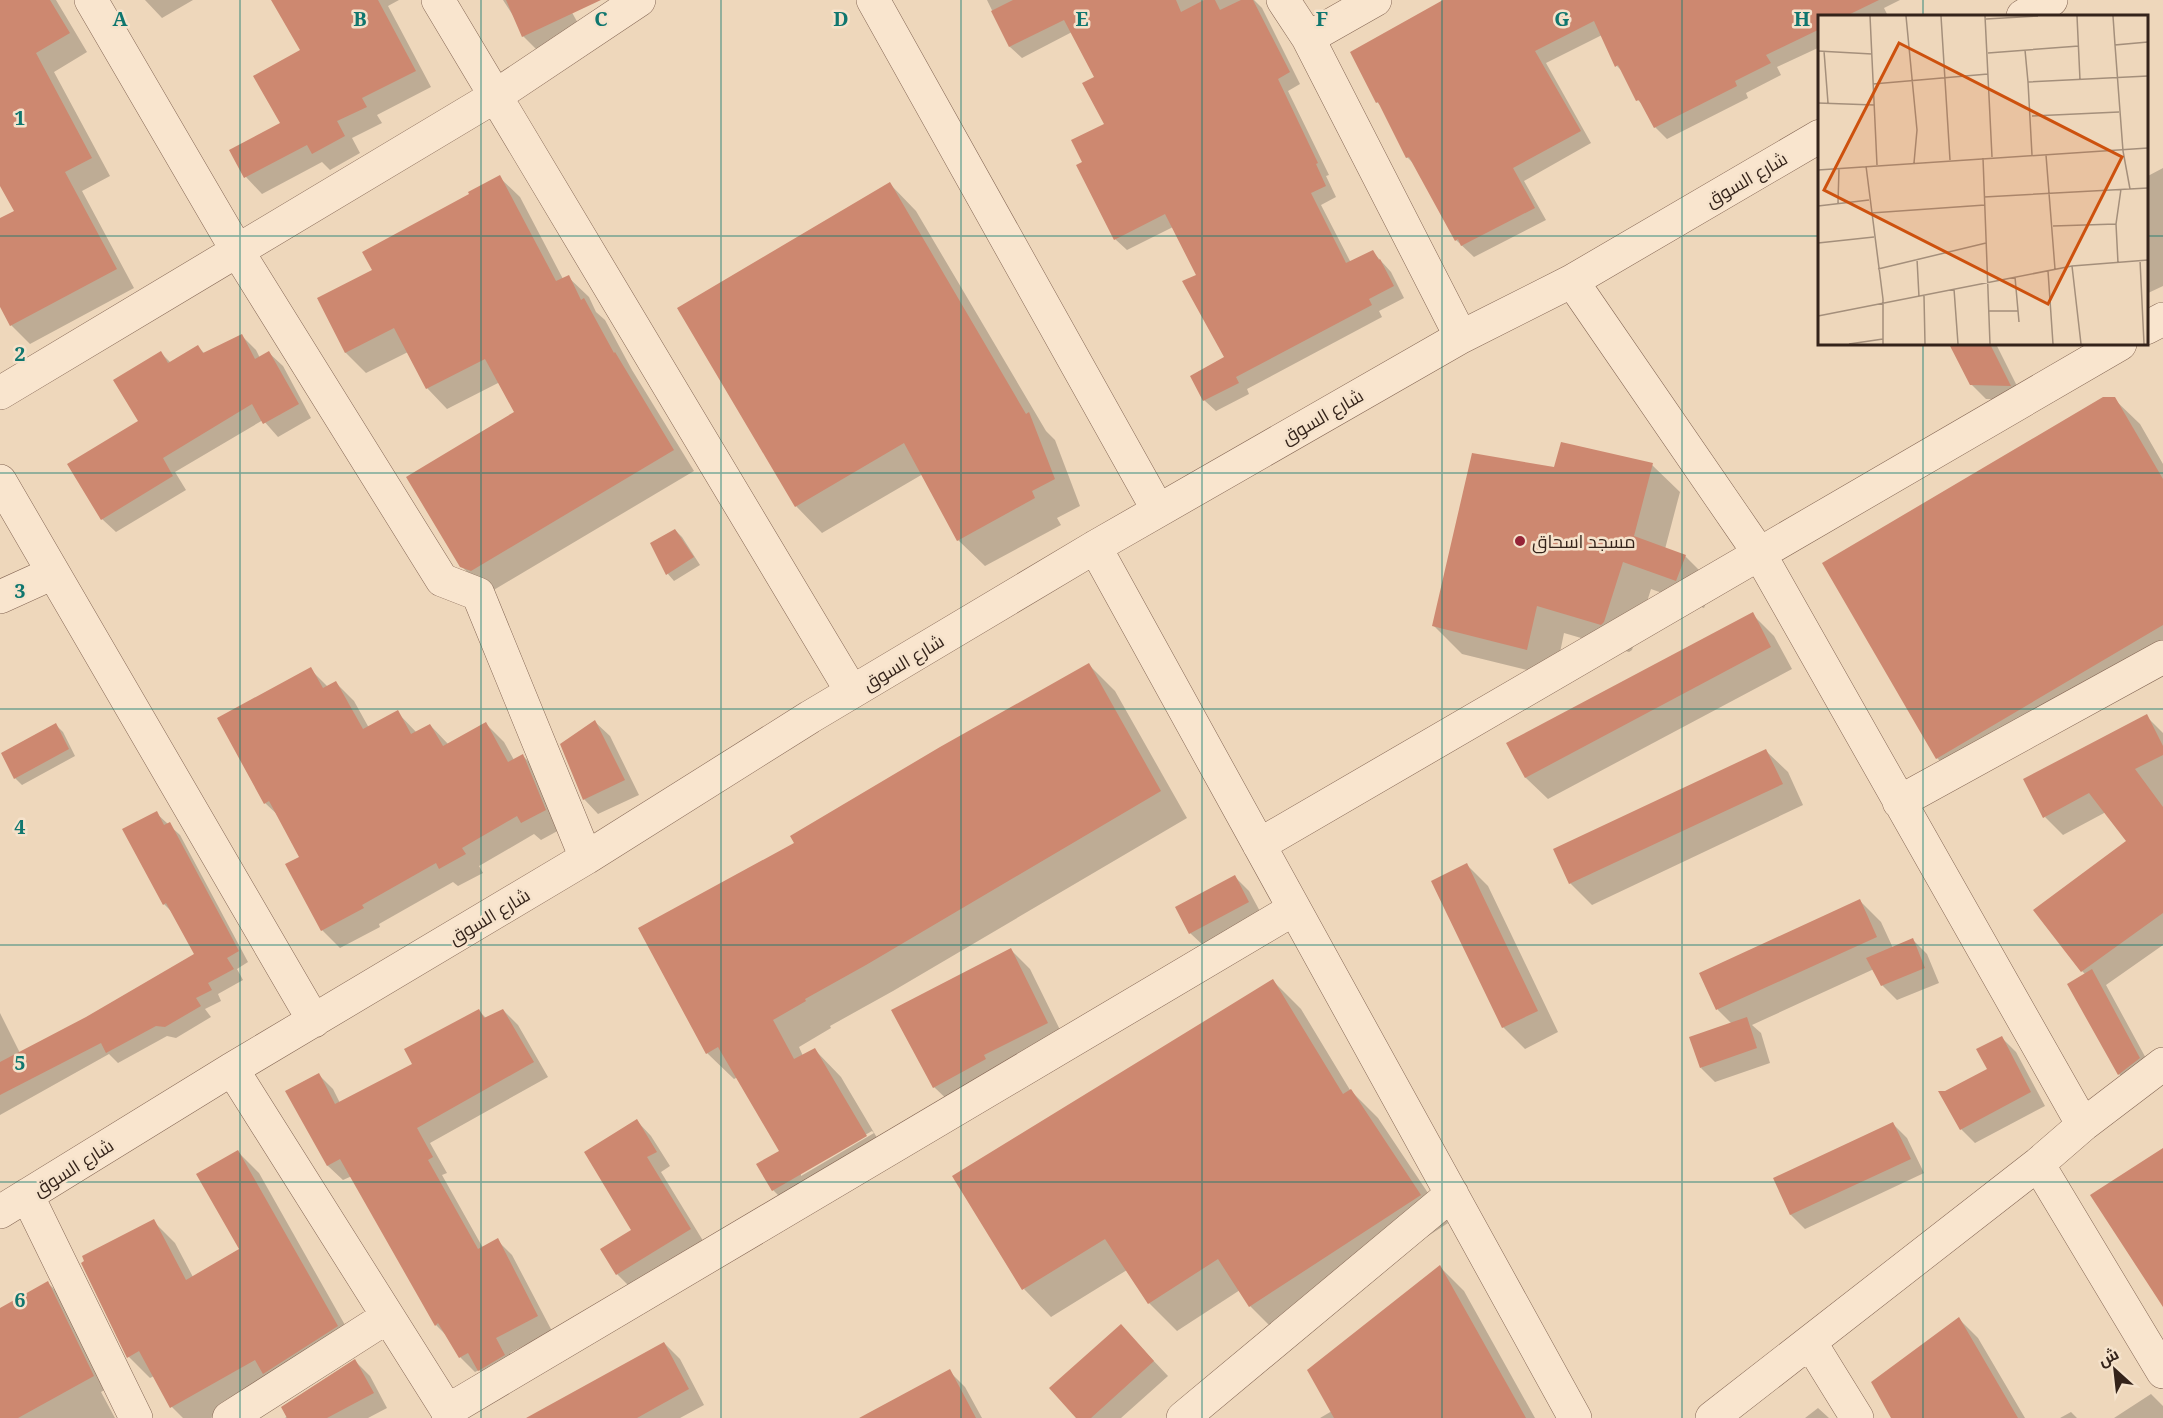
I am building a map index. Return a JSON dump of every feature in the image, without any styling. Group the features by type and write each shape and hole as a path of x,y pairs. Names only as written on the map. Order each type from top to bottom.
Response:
{"street":[{"path":"92,0 238,252 442,580 478,594 586,858"},
{"path":"438,0 852,692"},
{"path":"0,393 494,97 639,0"},
{"path":"873,0 1158,510"},
{"path":"1283,0 1308,38 1461,337"},
{"path":"1308,38 1375,0"},
{"path":"2025,15 2051,0"},
{"name":"شارع السوق","path":"14,1204 232,1069 586,858 852,692 1095,547 1461,337 1572,281 1818,137"},
{"path":"1572,281 1759,553 2083,1125"},
{"path":"2148,327 2163,319"},
{"path":"1259,845 2118,345"},
{"path":"0,481 314,1021"},
{"path":"1095,547 1575,1418"},
{"path":"0,597 53,573"},
{"path":"1899,802 2163,657"},
{"path":"232,1069 450,1414 1294,909"},
{"path":"1712,1418 2163,1064"},
{"path":"2038,1164 2163,1372"},
{"path":"1183,1418 1452,1194"},
{"path":"14,1204 136,1418"},
{"path":"229,1418 387,1317"},
{"path":"1810,1342 1857,1418"}],"building":[{"path":"0,0 50,0 70,33 36,53 92,158 65,172 117,269 10,326 0,307 0,218 14,211 0,186"},
{"path":"271,0 378,0 416,71 362,98 367,107 337,121 345,136 312,154 307,145 244,178 229,150 280,123 253,76 300,50"},
{"path":"506,0 601,0 522,37"},
{"path":"1013,0 1176,0 1181,12 1204,0 1215,0 1220,10 1241,0 1253,0 1290,72 1278,79 1318,163 1316,164 1326,186 1311,193 1346,263 1373,250 1394,286 1369,299 1372,305 1236,377 1239,383 1203,401 1190,376 1224,357 1182,281 1196,275 1165,214 1114,240 1076,165 1082,162 1071,140 1104,124 1082,83 1094,77 1064,20 1009,47 991,11"},
{"path":"1443,0 1879,0 1848,15 1818,15 1818,30 1766,55 1771,63 1735,81 1737,86 1654,128 1639,100 1636,101 1618,65 1615,67 1594,21 1535,51 1581,131 1513,168 1535,208 1461,246 1458,239 1455,241 1409,157 1406,158 1350,52"},
{"path":"500,175 556,281 569,275 581,300 584,298 614,353 674,450 471,571 460,567 406,477 514,412 485,359 426,389 394,328 345,353 317,298 372,270 362,252"},
{"path":"890,182 1026,414 1029,412 1055,479 1032,491 1035,498 957,541 904,443 795,507 677,308"},
{"path":"242,334 255,359 269,351 299,404 263,424 252,404 163,458 173,476 101,520 67,464 138,421 113,380 161,351 168,363 198,345 203,353"},
{"path":"1950,345 1990,345 2011,386 1970,385"},
{"path":"2103,397 2115,397 2163,479 2163,625 1936,759 1822,563"},
{"path":"1561,442 1653,463 1634,536 1686,555 1676,581 1623,562 1604,622 1601,625 1537,606 1527,650 1432,626 1472,453 1554,467"},
{"path":"675,529 694,557 666,575 650,543"},
{"path":"1753,612 1771,647 1525,778 1506,743"},
{"path":"1089,663 1161,791 805,999 806,1001 773,1020 794,1059 815,1048 867,1136 772,1191 756,1164 779,1151 718,1047 706,1054 638,928 794,843 790,836 940,747"},
{"path":"311,667 323,688 336,681 363,729 398,710 411,734 430,724 443,746 486,722 508,762 523,754 546,810 521,823 517,816 462,848 466,854 439,869 436,863 362,905 364,908 321,931 285,864 299,857 269,801 264,804 217,718"},
{"path":"2147,714 2163,746 2163,755 2135,769 2163,807 2163,913 2081,972 2033,910 2126,841 2089,793 2043,818 2023,779"},
{"path":"595,720 625,780 583,800 560,744"},
{"path":"56,723 69,749 14,779 1,753"},
{"path":"1766,749 1783,784 1569,884 1553,849"},
{"path":"157,811 164,825 170,822 239,951 227,958 234,969 208,983 212,990 196,998 201,1006 165,1027 156,1026 106,1053 101,1043 0,1095 0,1062 86,1017 194,954 166,903 163,905 122,829"},
{"path":"1467,863 1538,1011 1502,1028 1431,881"},
{"path":"1235,875 1249,902 1189,934 1175,907"},
{"path":"1860,899 1877,937 1716,1010 1699,973"},
{"path":"1913,938 1925,968 1881,986 1866,958"},
{"path":"1011,948 1048,1023 984,1055 986,1059 933,1088 891,1010"},
{"path":"2092,969 2140,1058 2118,1075 2067,984"},
{"path":"1273,979 1343,1094 1351,1089 1421,1195 1249,1307 1218,1259 1148,1304 1105,1239 1022,1290 952,1176"},
{"path":"479,1009 484,1018 503,1009 534,1062 417,1128 433,1157 428,1160 478,1249 498,1238 538,1316 496,1338 505,1355 478,1371 468,1353 459,1358 438,1323 435,1326 340,1159 327,1166 285,1091 319,1073 335,1104 412,1064 404,1049"},
{"path":"1747,1017 1757,1048 1700,1068 1689,1037"},
{"path":"2002,1036 2031,1092 1960,1130 1938,1091 1945,1091 1987,1069 1976,1049"},
{"path":"637,1119 657,1152 647,1157 691,1229 616,1275 600,1249 631,1230 584,1152"},
{"path":"1893,1122 1911,1159 1790,1215 1773,1178"},
{"path":"2163,1148 2163,1307 2090,1195"},
{"path":"238,1150 338,1326 263,1374 255,1360 170,1408 139,1351 127,1358 81,1263 84,1261 82,1256 154,1219 186,1280 239,1249 196,1174"},
{"path":"1440,1265 1526,1418 1334,1418 1307,1370"},
{"path":"48,1281 94,1376 18,1418 0,1418 0,1308"},
{"path":"1959,1317 2018,1418 1891,1418 1871,1382"},
{"path":"1121,1324 1154,1361 1091,1418 1076,1418 1049,1388"},
{"path":"664,1342 689,1389 637,1418 526,1418"},
{"path":"355,1359 374,1393 327,1418 287,1418 281,1407"},
{"path":"950,1369 976,1418 859,1418"}],"place":[{"name":"مسجد اسحاق","path":"1520,541"}]}
